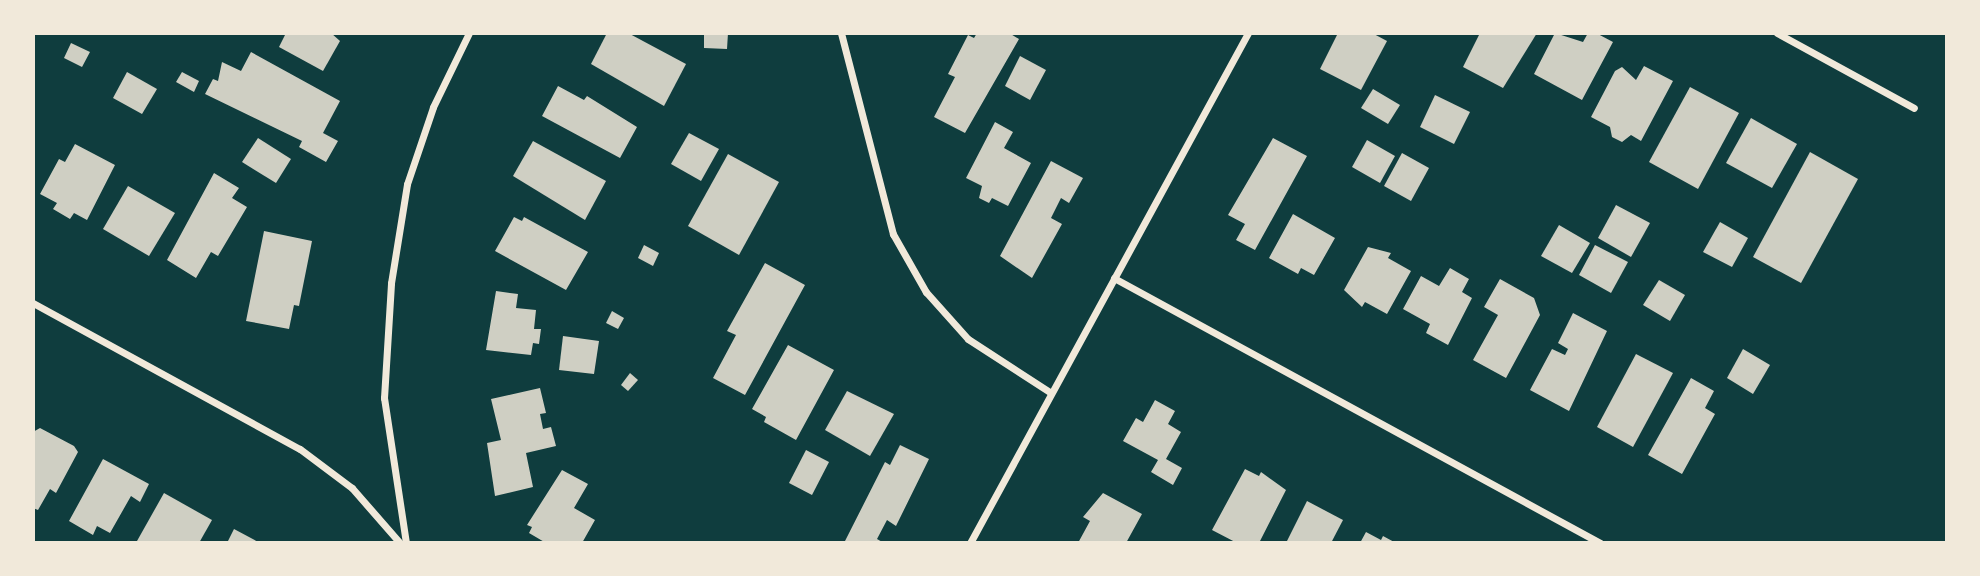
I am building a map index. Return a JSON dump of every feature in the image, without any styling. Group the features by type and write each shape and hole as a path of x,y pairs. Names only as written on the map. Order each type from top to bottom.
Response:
{"street":[{"path":"405,543 384,398 391,283 407,184 433,107 469,33"},
{"path":"841,33 893,234 926,292 968,339 1051,393"},
{"path":"970,543 1248,33"},
{"path":"1777,33 1914,108"},
{"path":"1114,278 1600,543"},
{"path":"33,303 300,449 352,488 400,543"}],"building":[{"path":"286,33 331,33 340,41 323,71 279,47"},
{"path":"607,33 628,33 686,64 664,106 591,64"},
{"path":"704,33 728,33 727,49 704,48"},
{"path":"977,33 1009,33 1019,39 965,133 934,117 955,77 948,74 968,35 974,38"},
{"path":"1338,33 1372,33 1387,41 1361,90 1320,69"},
{"path":"1480,33 1537,33 1503,88 1463,67"},
{"path":"1555,33 1583,42 1588,33 1596,33 1613,42 1582,100 1534,74"},
{"path":"71,43 90,52 82,67 64,58"},
{"path":"251,52 340,101 323,133 338,141 326,162 299,147 302,141 205,94 213,79 218,81 222,62 241,71"},
{"path":"1020,56 1046,70 1030,100 1005,86"},
{"path":"1644,66 1673,81 1641,141 1631,135 1622,142 1612,137 1610,127 1591,117 1615,71 1622,67 1636,80"},
{"path":"127,72 157,89 142,114 113,98"},
{"path":"182,72 199,81 194,92 176,82"},
{"path":"558,86 584,100 587,96 637,127 620,158 542,116"},
{"path":"1690,87 1739,113 1698,189 1649,162"},
{"path":"1373,89 1400,105 1388,124 1361,108"},
{"path":"1435,95 1470,112 1454,144 1420,127"},
{"path":"1751,118 1797,144 1772,188 1726,163"},
{"path":"995,122 1013,132 1004,148 1031,163 1008,206 992,198 989,203 979,198 982,186 966,178"},
{"path":"689,133 719,149 701,181 671,164"},
{"path":"258,138 291,159 276,183 242,162"},
{"path":"1273,138 1307,156 1255,250 1236,240 1245,224 1228,215"},
{"path":"1367,140 1395,156 1380,183 1352,167"},
{"path":"533,141 606,181 585,220 513,176"},
{"path":"75,144 115,165 87,220 74,213 70,219 53,209 57,203 40,194 59,159 65,162"},
{"path":"1810,152 1858,179 1801,283 1753,257"},
{"path":"1402,153 1429,168 1411,201 1384,186"},
{"path":"728,154 779,182 739,255 688,226"},
{"path":"1051,161 1083,178 1069,203 1061,198 1051,218 1062,224 1032,278 1000,256"},
{"path":"214,173 239,188 232,198 247,207 218,256 211,252 196,278 167,260"},
{"path":"128,186 175,213 149,256 103,229"},
{"path":"1616,205 1650,223 1631,257 1598,238"},
{"path":"1293,214 1335,238 1314,275 1301,268 1298,274 1269,258"},
{"path":"514,217 522,221 524,217 588,252 566,290 495,251"},
{"path":"1720,222 1748,238 1732,267 1703,252"},
{"path":"1559,225 1590,243 1572,273 1541,256"},
{"path":"264,231 312,241 299,306 294,305 289,329 246,321"},
{"path":"644,245 659,253 653,266 638,258"},
{"path":"1595,245 1628,262 1611,293 1579,275"},
{"path":"1368,247 1391,253 1388,258 1411,271 1387,314 1365,302 1362,307 1344,290"},
{"path":"765,263 805,285 745,395 713,378 736,335 727,331"},
{"path":"1450,268 1469,279 1462,292 1472,298 1448,345 1426,333 1430,324 1403,309 1421,276 1439,286"},
{"path":"1500,279 1534,298 1540,315 1506,378 1473,360 1498,315 1484,307"},
{"path":"1659,280 1685,295 1670,321 1643,305"},
{"path":"496,291 518,294 516,308 536,310 534,329 541,329 539,344 533,343 531,355 486,350"},
{"path":"612,311 624,318 618,329 606,323"},
{"path":"1573,313 1607,331 1569,411 1530,390 1552,349 1565,355 1568,349 1558,343"},
{"path":"563,336 599,341 594,374 559,370"},
{"path":"788,345 834,370 796,440 764,422 766,417 752,409"},
{"path":"1743,349 1770,365 1753,394 1727,378"},
{"path":"1636,354 1673,373 1633,447 1597,427"},
{"path":"630,373 638,380 628,391 621,385"},
{"path":"1691,378 1714,391 1705,408 1715,414 1682,474 1648,455"},
{"path":"540,388 546,413 540,414 543,429 551,427 556,446 526,453 533,487 495,496 487,443 501,440 491,399"},
{"path":"847,391 894,414 870,456 825,430"},
{"path":"1155,400 1175,411 1168,424 1181,432 1166,459 1182,468 1173,485 1151,472 1158,460 1123,441 1136,418 1143,422"},
{"path":"40,428 74,446 78,452 56,493 50,489 38,510 33,508 33,432"},
{"path":"900,445 929,459 896,526 887,520 877,539 884,543 844,543 885,462 890,465"},
{"path":"806,450 829,462 812,495 789,483"},
{"path":"103,459 149,484 140,502 131,496 110,533 97,526 93,535 69,521"},
{"path":"1245,469 1259,476 1261,472 1286,490 1259,543 1237,543 1212,530"},
{"path":"562,470 588,484 574,508 595,520 582,543 546,543 529,533 532,527 527,525"},
{"path":"164,493 212,520 199,543 137,541"},
{"path":"1103,493 1142,514 1126,543 1078,543 1090,521 1083,517"},
{"path":"1307,501 1343,520 1331,543 1286,543"},
{"path":"234,529 260,543 227,543"},
{"path":"1366,532 1381,540 1383,536 1396,543 1360,543"}]}
